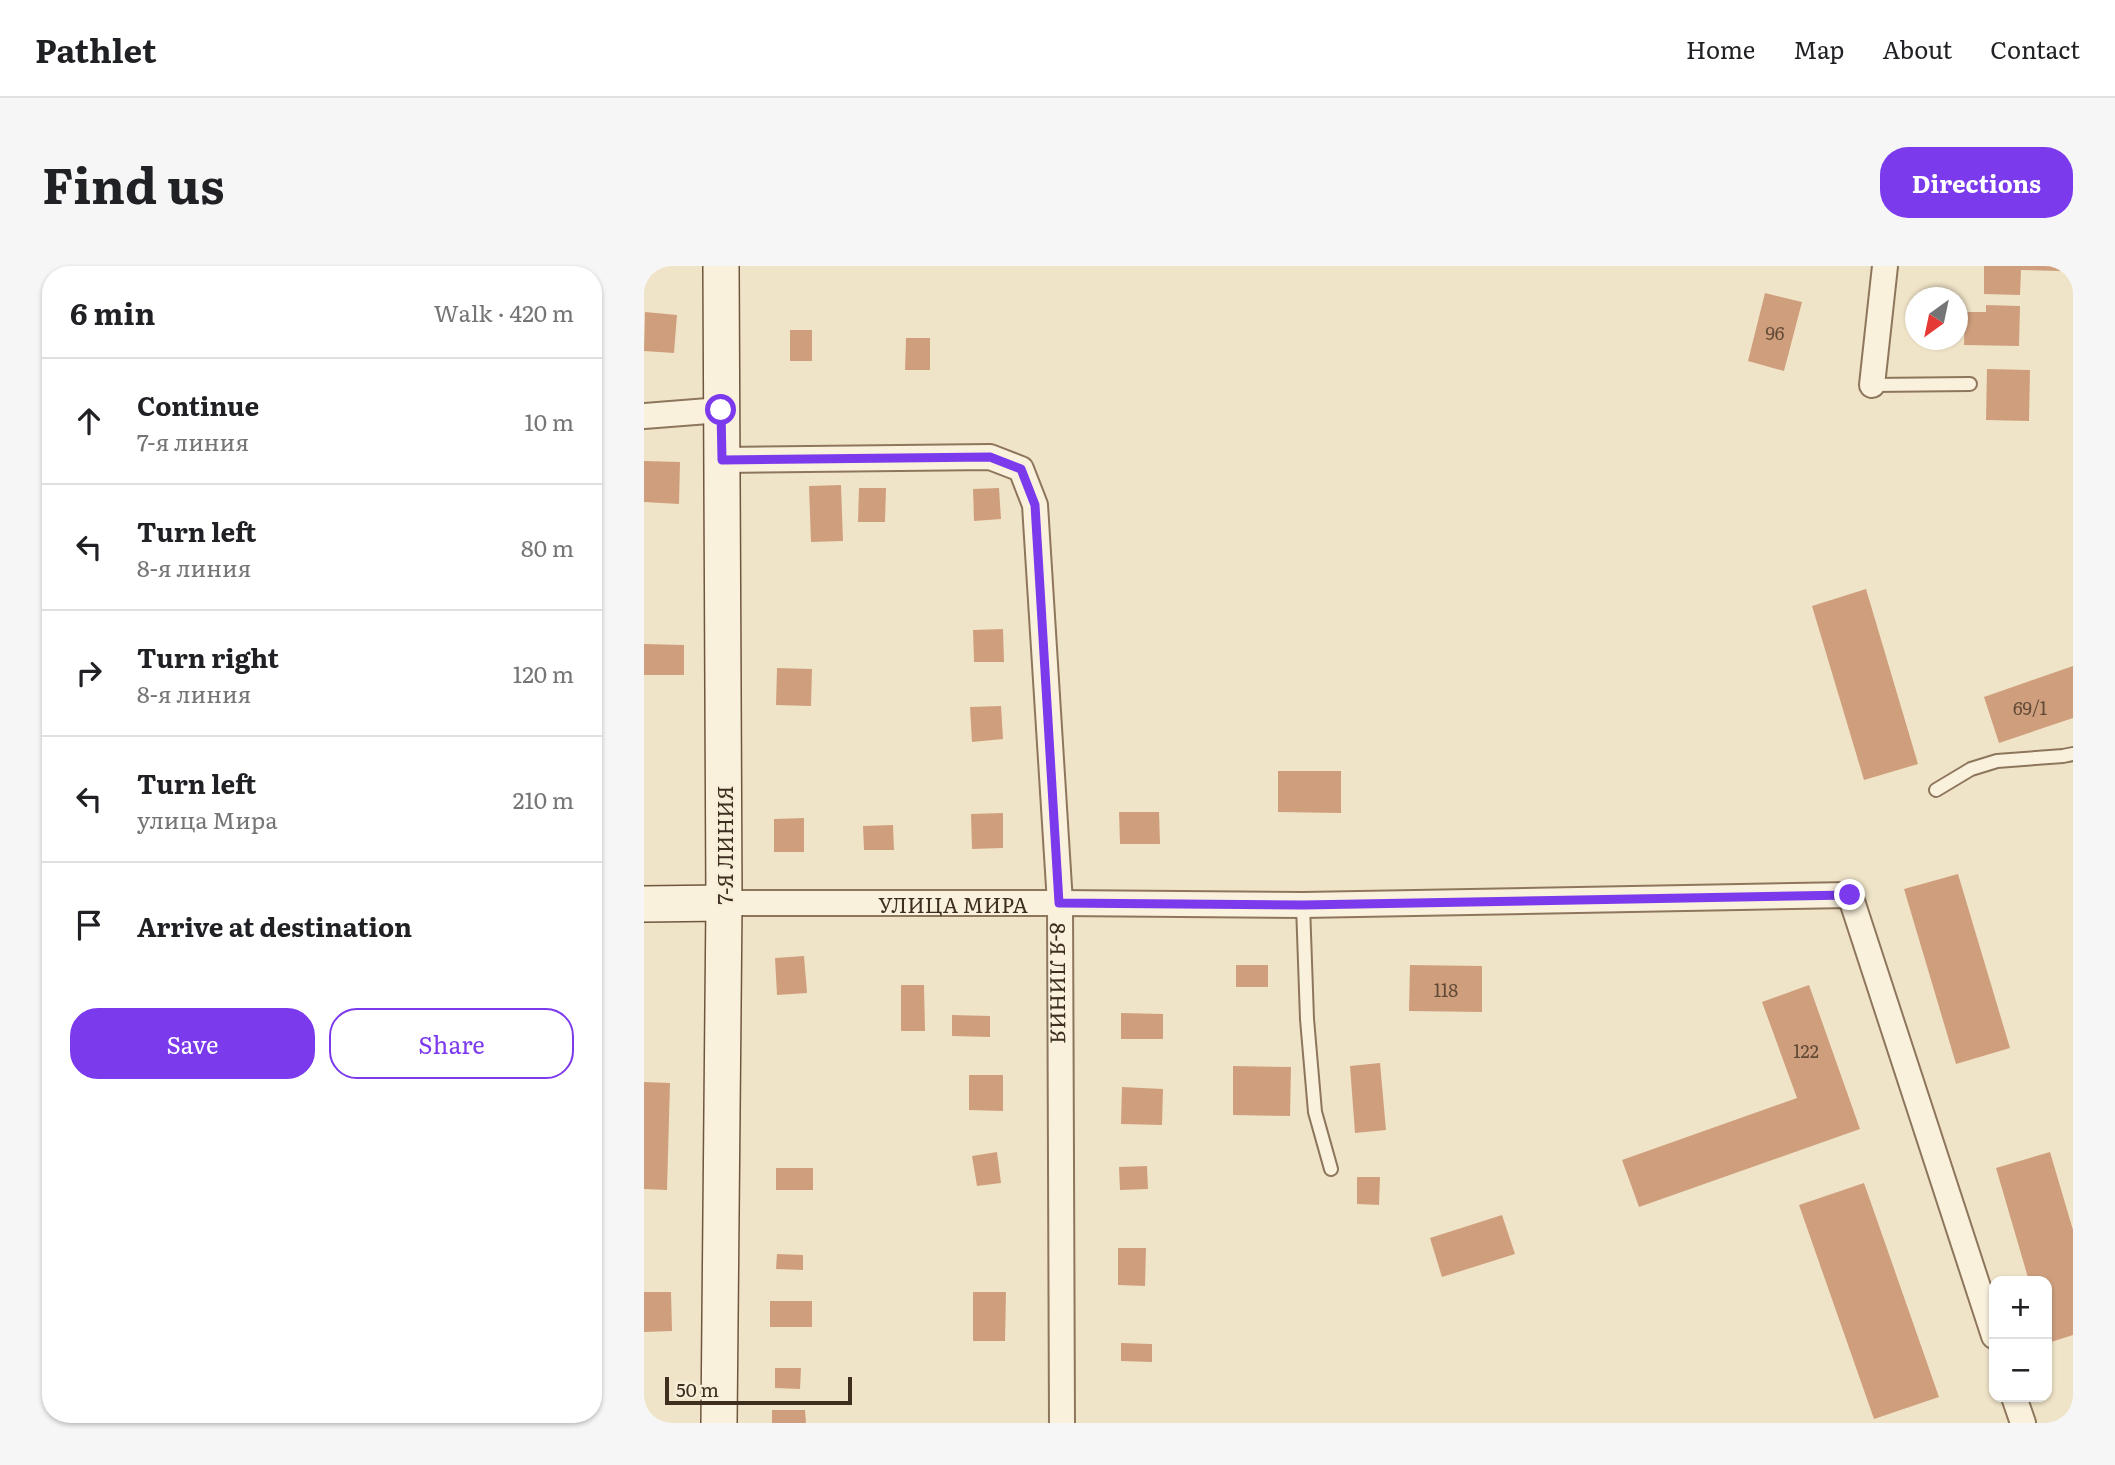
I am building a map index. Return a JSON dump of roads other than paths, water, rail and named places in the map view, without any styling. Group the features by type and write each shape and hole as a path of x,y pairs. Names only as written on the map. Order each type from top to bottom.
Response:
{"main road":[{"name":"7-Я ЛИНИЯ","path":"719,1423 724,903 722,266"},
{"name":"УЛИЦА МИРА","path":"644,904 724,903"}],"street":[{"path":"1872,385 1885,266"},
{"path":"644,416 721,410"},
{"name":"8-Я ЛИНИЯ","path":"722,460 990,457 1021,469 1035,505 1059,903 1062,1423"},
{"name":"УЛИЦА МИРА","path":"724,903 1303,905 1850,895 1989,1321"},
{"path":"2016,1402 2023,1423"}],"lane":[{"path":"1872,385 1970,383"},
{"path":"1936,790 1971,769 1997,761 2073,754"},
{"path":"1303,905 1307,1019 1315,1112 1331,1169"}]}
